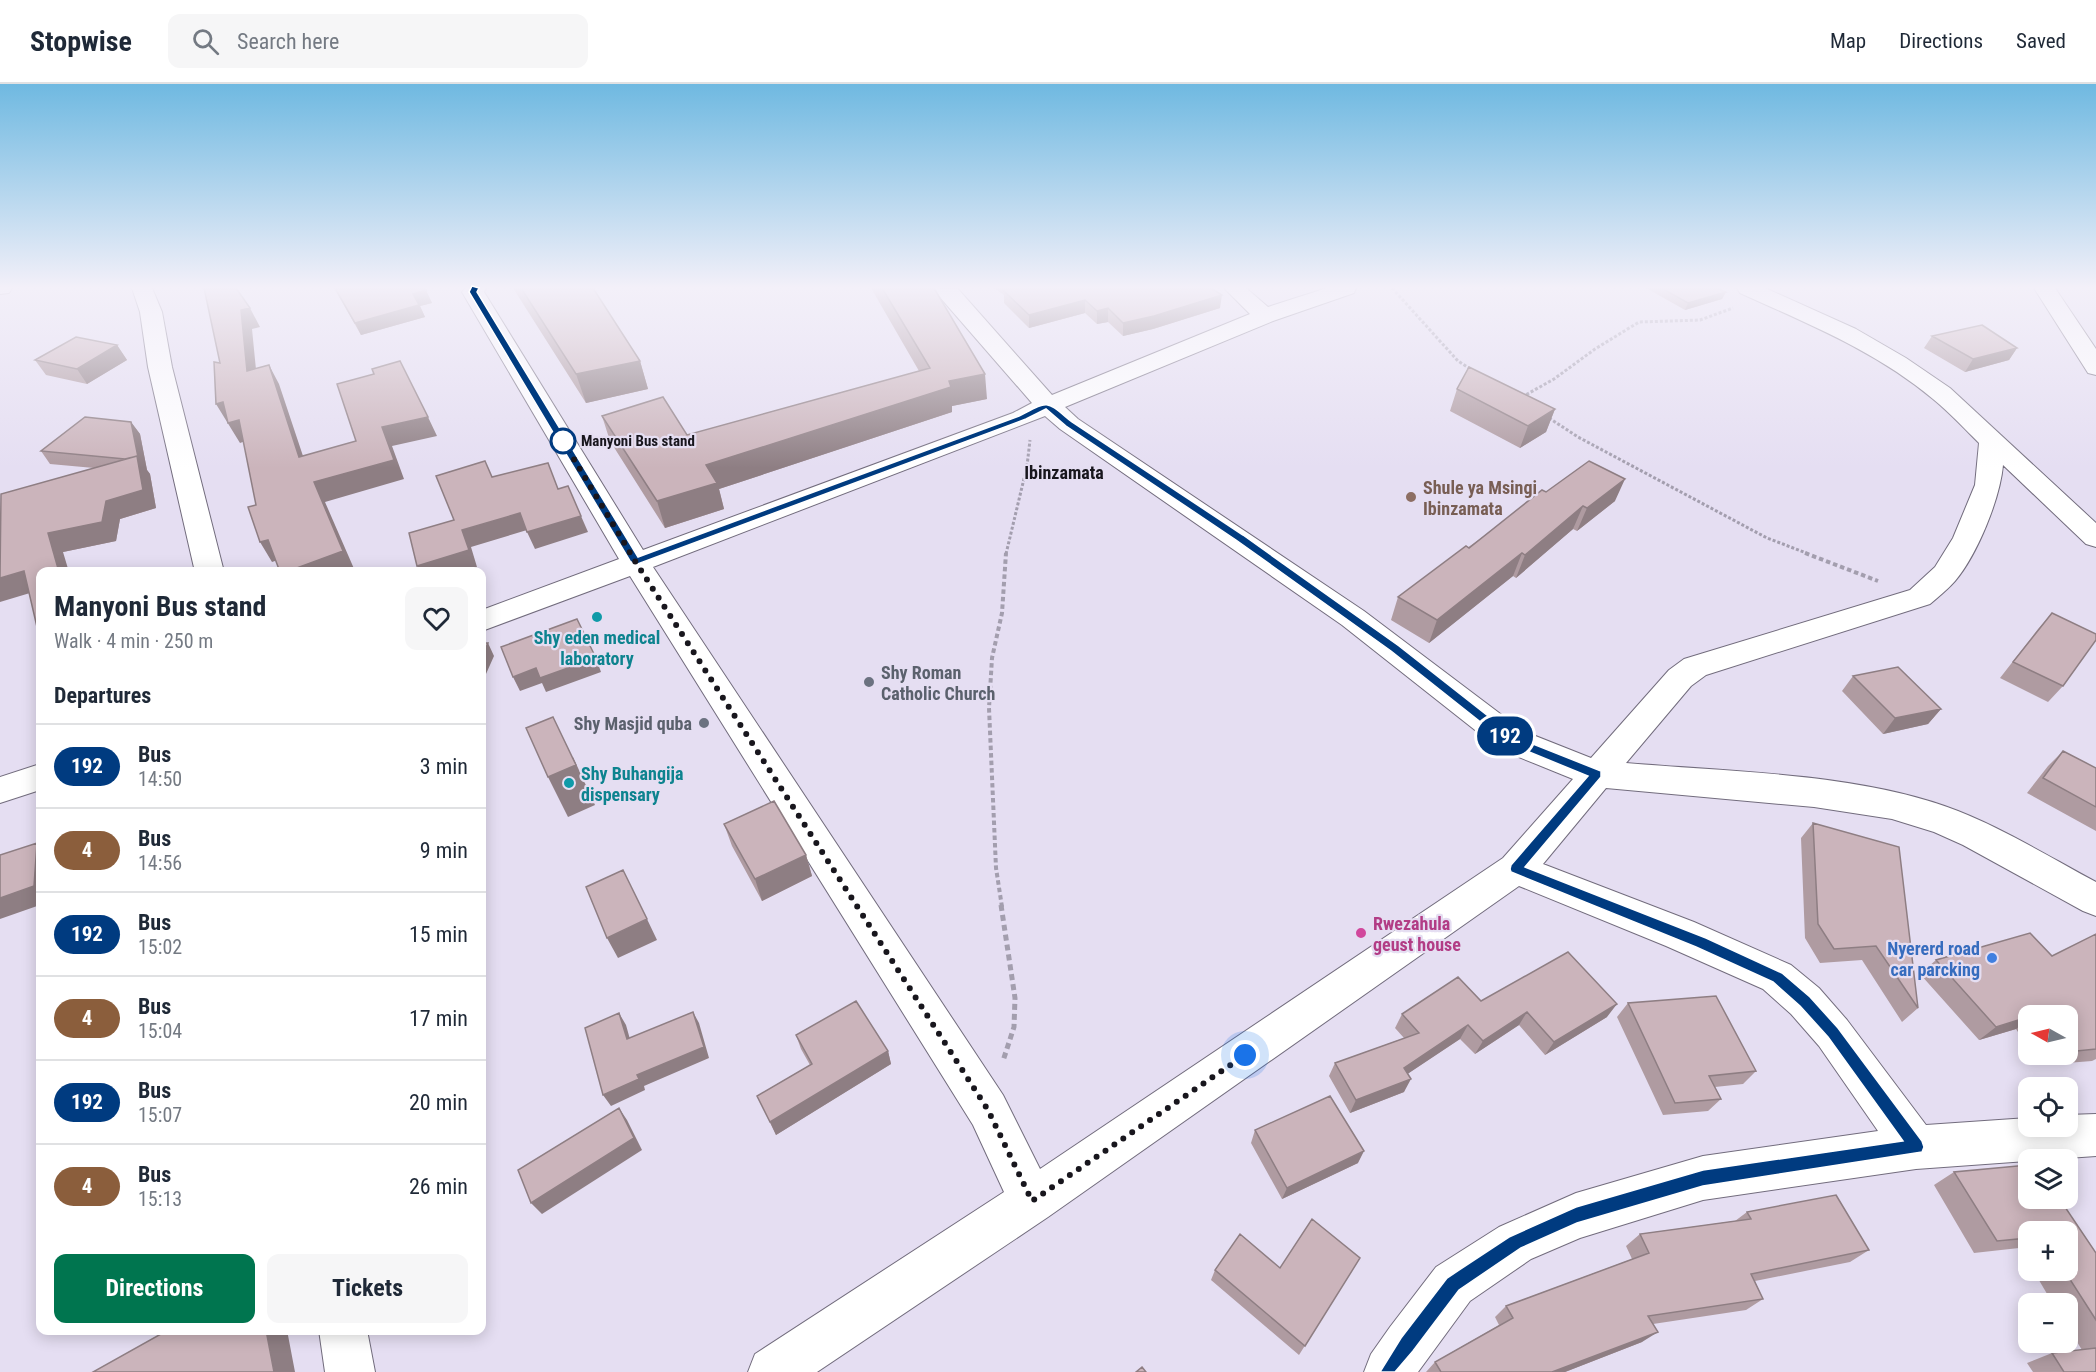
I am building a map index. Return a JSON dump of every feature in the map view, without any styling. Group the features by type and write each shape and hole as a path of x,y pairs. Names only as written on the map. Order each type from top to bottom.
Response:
{"street":[{"path":"157,348 209,567"},
{"path":"507,348 635,561 988,1110 1032,1201"},
{"path":"995,348 1014,371 1038,410 1069,424 1240,538 1395,648 1511,740 1597,774 1814,793 1892,805 1945,821 1976,835 2096,900"},
{"path":"486,619 1038,410 1187,348"},
{"path":"1872,348 1941,393 2096,538"},
{"path":"2084,348 2096,368"},
{"path":"773,1372 1032,1201 1516,869 1680,678 1695,667 1920,597 1945,574 1967,538 1988,485 1992,442"},
{"path":"0,790 36,778"},
{"path":"1516,869 1690,938 1778,977 1805,1001 1833,1033 1916,1147"},
{"path":"1389,1372 1407,1344 1453,1284 1515,1242 1576,1216 1703,1178 1916,1147 2096,1135"},
{"path":"344,1335 350,1372"}],"path":[{"path":"1446,348 1458,361 1478,374"},
{"path":"1528,405 1518,398 1554,379 1596,348"},
{"path":"988,1110 1014,1027 1015,998 996,868 989,708 992,658 1002,613 1006,555 1038,410"},
{"path":"1548,417 1578,437 1767,538 1920,597"}],"building":[{"path":"56,348 112,348 77,369 35,360"},
{"path":"217,348 245,348 247,371 269,365 299,457 356,441 337,384 374,374 372,369 400,361 428,417 382,427 394,460 314,482 343,551 300,567 278,567 268,540 260,542 248,507 256,505 239,420 228,423 223,402 216,404 214,362 220,363"},
{"path":"559,348 632,348 640,361 576,374"},
{"path":"918,348 970,348 985,374 949,381 951,387 706,465 717,483 657,501 602,416 663,397 687,435 930,368"},
{"path":"1954,348 2017,348 1973,359"},
{"path":"1469,367 1555,409 1528,426 1457,389"},
{"path":"85,417 131,422 138,457 125,459 41,451"},
{"path":"137,456 143,490 106,501 102,522 48,533 58,567 36,567 36,623 24,571 0,578 1,494"},
{"path":"485,461 492,477 548,463 558,489 568,486 581,516 527,532 520,513 462,530 469,550 417,566 409,533 454,520 436,476"},
{"path":"1589,461 1625,479 1587,508 1583,506 1525,555 1522,553 1437,620 1398,597 1466,546 1469,548 1542,490 1546,492"},
{"path":"2052,613 2096,634 2096,640 2063,686 2013,662"},
{"path":"577,619 596,658 540,678 536,668 513,677 501,647"},
{"path":"1898,667 1941,709 1895,718 1853,676"},
{"path":"553,717 576,765 548,777 526,728"},
{"path":"2063,751 2096,768 2096,807 2043,778"},
{"path":"774,801 806,855 755,879 724,824"},
{"path":"1813,823 1899,847 1918,1008 1876,946 1834,949 1818,924"},
{"path":"36,843 34,886 0,898 0,855"},
{"path":"623,870 647,919 607,938 586,887"},
{"path":"2030,933 2052,956 2096,934 2096,1049 2078,1051 2078,1005 2018,1005 2018,1020 1996,1027 1936,960"},
{"path":"1568,952 1617,1004 1554,1042 1527,1012 1483,1041 1468,1025 1404,1068 1411,1079 1356,1100 1335,1063 1419,1033 1402,1014 1458,977 1481,1001"},
{"path":"1716,996 1756,1071 1709,1076 1721,1099 1675,1103 1628,1003"},
{"path":"856,1001 888,1051 770,1122 757,1096 812,1064 796,1035"},
{"path":"693,1012 704,1047 637,1075 639,1079 603,1095 585,1028 619,1013 627,1039"},
{"path":"1330,1096 1364,1151 1287,1188 1255,1130"},
{"path":"619,1108 634,1138 531,1203 518,1170"},
{"path":"2018,1166 2018,1209 2066,1209 2074,1221 2018,1221 2018,1239 1997,1241 1954,1172"},
{"path":"1836,1195 1869,1250 1751,1274 1763,1299 1648,1316 1658,1332 1552,1372 1441,1372 1435,1362 1513,1318 1506,1306 1649,1253 1640,1234 1751,1219 1747,1212"},
{"path":"1312,1219 1360,1258 1305,1346 1215,1270 1240,1234 1280,1268"},
{"path":"2078,1226 2096,1253 2096,1320 2071,1281 2078,1281"},
{"path":"159,1335 267,1335 274,1372 93,1372"},
{"path":"2096,1348 2096,1372 2064,1372 2052,1353 2078,1353 2078,1350"},
{"path":"1142,1367 1146,1372 1136,1372"}],"bus line":[{"name":"192","path":"507,348 635,561 1022,418 1046,406 1069,424 1240,538 1395,648 1496,730 1530,749 1597,774 1516,869 1701,942 1778,977 1805,1001 1833,1033 1916,1147 1703,1178 1576,1216 1515,1242 1453,1284 1407,1344 1389,1372"}],"place":[{"name":"Manyoni Bus stand","path":"563,441"},
{"name":"Shule ya Msingi Ibinzamata","path":"1411,497"},
{"name":"Shy eden medical laboratory","path":"597,617"},
{"name":"Shy Roman Catholic Church","path":"869,682"},
{"name":"Shy Masjid quba","path":"704,723"},
{"name":"Shy Buhangija dispensary","path":"569,783"},
{"name":"Rwezahula geust house","path":"1361,933"},
{"name":"Nyererd road car parcking","path":"1992,958"}],"district":[{"name":"Ibinzamata","path":"1064,472"}],"route":[{"path":"563,441 635,561 988,1110 1032,1201 1245,1055"}]}
